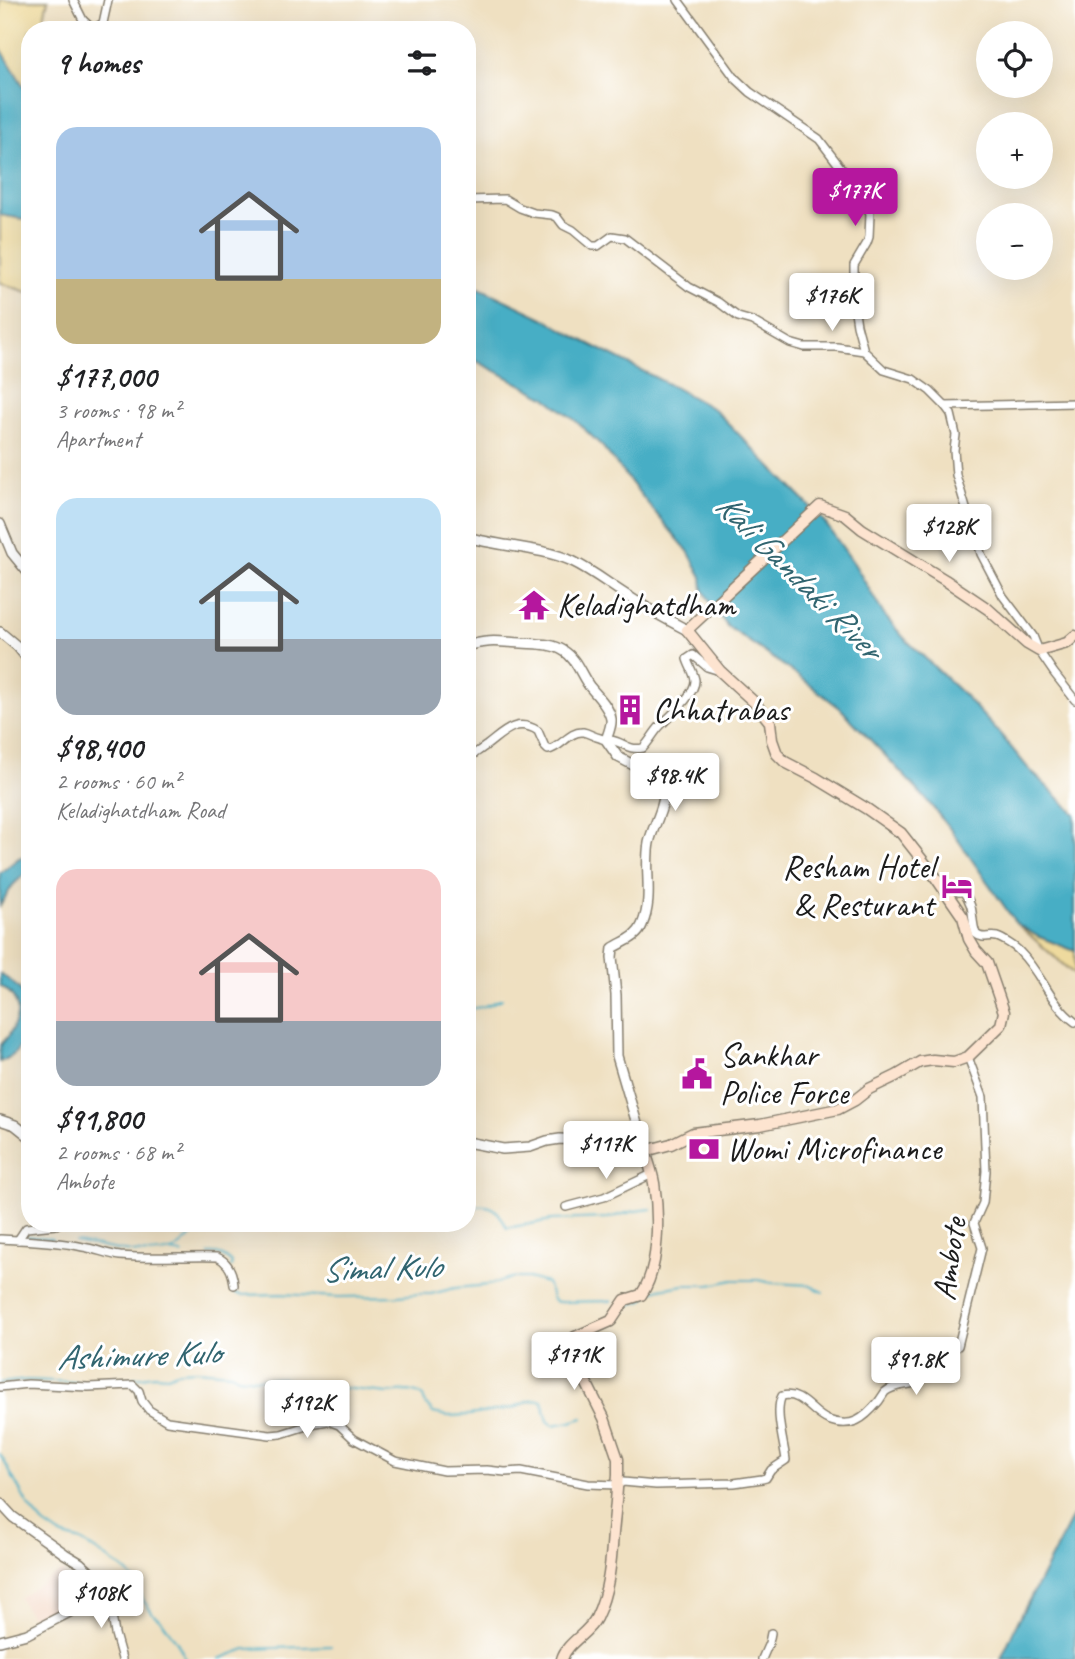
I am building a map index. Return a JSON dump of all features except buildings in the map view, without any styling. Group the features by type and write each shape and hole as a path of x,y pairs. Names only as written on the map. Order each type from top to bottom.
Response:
{"main road":[{"path":"562,1659 568,1648 591,1627 605,1596 611,1564 618,1485 616,1451 604,1418 571,1348 572,1341 575,1336 611,1321 625,1300 637,1297 645,1290 653,1268 656,1195 645,1151 693,1133 760,1125 838,1109 920,1062 954,1062 968,1057 1001,1025 1004,1012 990,969 976,951 963,916 901,833 857,803 785,762 777,754 770,722 754,702 720,671 687,630 820,506 845,516 988,609 1027,644 1039,651 1067,643 1075,636"}],"street":[{"path":"73,0 80,21"},
{"path":"103,21 108,0"},
{"path":"678,0 735,78 750,92 819,139 855,185 870,213 869,237 854,265 856,315 864,351 884,370 913,379 930,391 951,414 956,435 956,474 981,554 1003,596 1075,700"},
{"path":"476,200 505,198 520,208 557,217 563,225 592,246 598,246 612,236 625,238 689,288 790,344 864,351"},
{"path":"945,406 1075,403"},
{"path":"0,524 12,552 21,564"},
{"path":"476,539 543,552 570,561 593,572 631,598 687,630"},
{"path":"0,632 21,651"},
{"path":"476,644 500,641 539,643 564,651 574,660 586,682 608,711 611,719 606,740 618,757 658,778 666,789 649,844 648,907 642,926 635,936 613,948 611,957 616,995 617,1056 645,1151"},
{"path":"476,752 505,730 520,726 538,731 548,750 582,732 613,740 625,747 643,748 693,688 695,678 687,659 690,656 693,655 707,667 720,671"},
{"path":"963,916 961,891 972,906 976,934 982,938 997,937 1019,950 1058,1007 1075,1021"},
{"name":"Ambote","path":"618,1485 623,1482 656,1485 734,1483 766,1478 771,1470 786,1460 779,1403 782,1395 798,1397 821,1417 831,1421 853,1423 861,1420 886,1391 902,1384 918,1382 926,1376 934,1358 947,1355 958,1346 982,1248 974,1223 983,1203 986,1171 983,1097 968,1057"},
{"path":"0,1120 21,1130"},
{"path":"476,1144 503,1149 530,1147 561,1139 593,1141 640,1135"},
{"path":"566,1206 604,1197 652,1174"},
{"path":"18,1239 23,1232"},
{"path":"0,1239 84,1247 120,1256 217,1257 223,1259 233,1274 234,1285"},
{"path":"0,1387 28,1384 88,1387 133,1385 149,1410 167,1421 270,1435 328,1421 339,1425 354,1439 395,1461 443,1471 521,1471 588,1484 618,1485"},
{"path":"0,1503 13,1517 80,1563 94,1576 109,1597 122,1659"},
{"path":"0,1641 27,1634 89,1602 109,1597"},
{"path":"762,1659 771,1633"}],"shaded area":[{"path":"62,1571 78,1596 34,1622 19,1598"}],"sand":[{"path":"0,0 48,0 43,21 21,21 21,82 0,47"},
{"path":"0,215 21,218 21,290 0,283"},
{"path":"1016,923 1037,936 1075,951 1075,975"}],"water":[{"path":"0,47 21,82 21,218 0,215"},
{"name":"Kali Gandaki River","path":"476,286 543,318 715,410 823,520 855,565 884,615 904,638 963,694 1028,768 1075,814 1075,951 1037,936 1016,923 926,799 840,708 727,626 703,589 702,577 688,551 602,446 545,397 476,361"},
{"path":"21,857 21,877 0,906 0,873"},
{"path":"0,974 21,992 21,1044 13,1055 0,1062 1,1045 13,1028 17,1008 12,996 0,985"},
{"path":"1075,1513 1075,1659 1001,1659 1016,1625"}],"waterway":[{"path":"476,1008 502,999"},
{"path":"476,1207 492,1208 500,1215 507,1228 552,1220 608,1218 651,1209"},
{"path":"75,1242 128,1252 169,1252 179,1247 195,1232"},
{"path":"25,1236 52,1239"},
{"name":"Simal Kulo","path":"170,1252 183,1254"},
{"name":"Simal Kulo","path":"209,1254 224,1257 232,1263 231,1267"},
{"name":"Simal Kulo","path":"232,1286 234,1293 242,1295 399,1296 431,1294 455,1288 489,1285 511,1278 528,1278 547,1283 553,1300 557,1302 611,1301"},
{"name":"Simal Kulo","path":"629,1305 642,1301 650,1292 660,1289 710,1285 733,1280 810,1285 823,1292"},
{"name":"Ashimure Kulo","path":"0,1383 27,1380 102,1383 197,1370 257,1379 281,1378 299,1383 387,1393 409,1391 423,1397 433,1413 447,1416 513,1408 529,1401 542,1400 548,1421 553,1425 583,1418"},
{"path":"0,1454 28,1505 44,1524 60,1535 81,1541 128,1573 136,1583 143,1600 162,1621 186,1659"},
{"path":"219,1659 246,1649 331,1646"}],"place":[{"name":"Keladighatdham","path":"534,605"},
{"name":"Chhatrabas","path":"630,710"},
{"name":"Resham Hotel & Resturant","path":"957,886"},
{"name":"Sankhar Police Force","path":"697,1074"},
{"name":"Womi Microfinance","path":"704,1149"}]}
